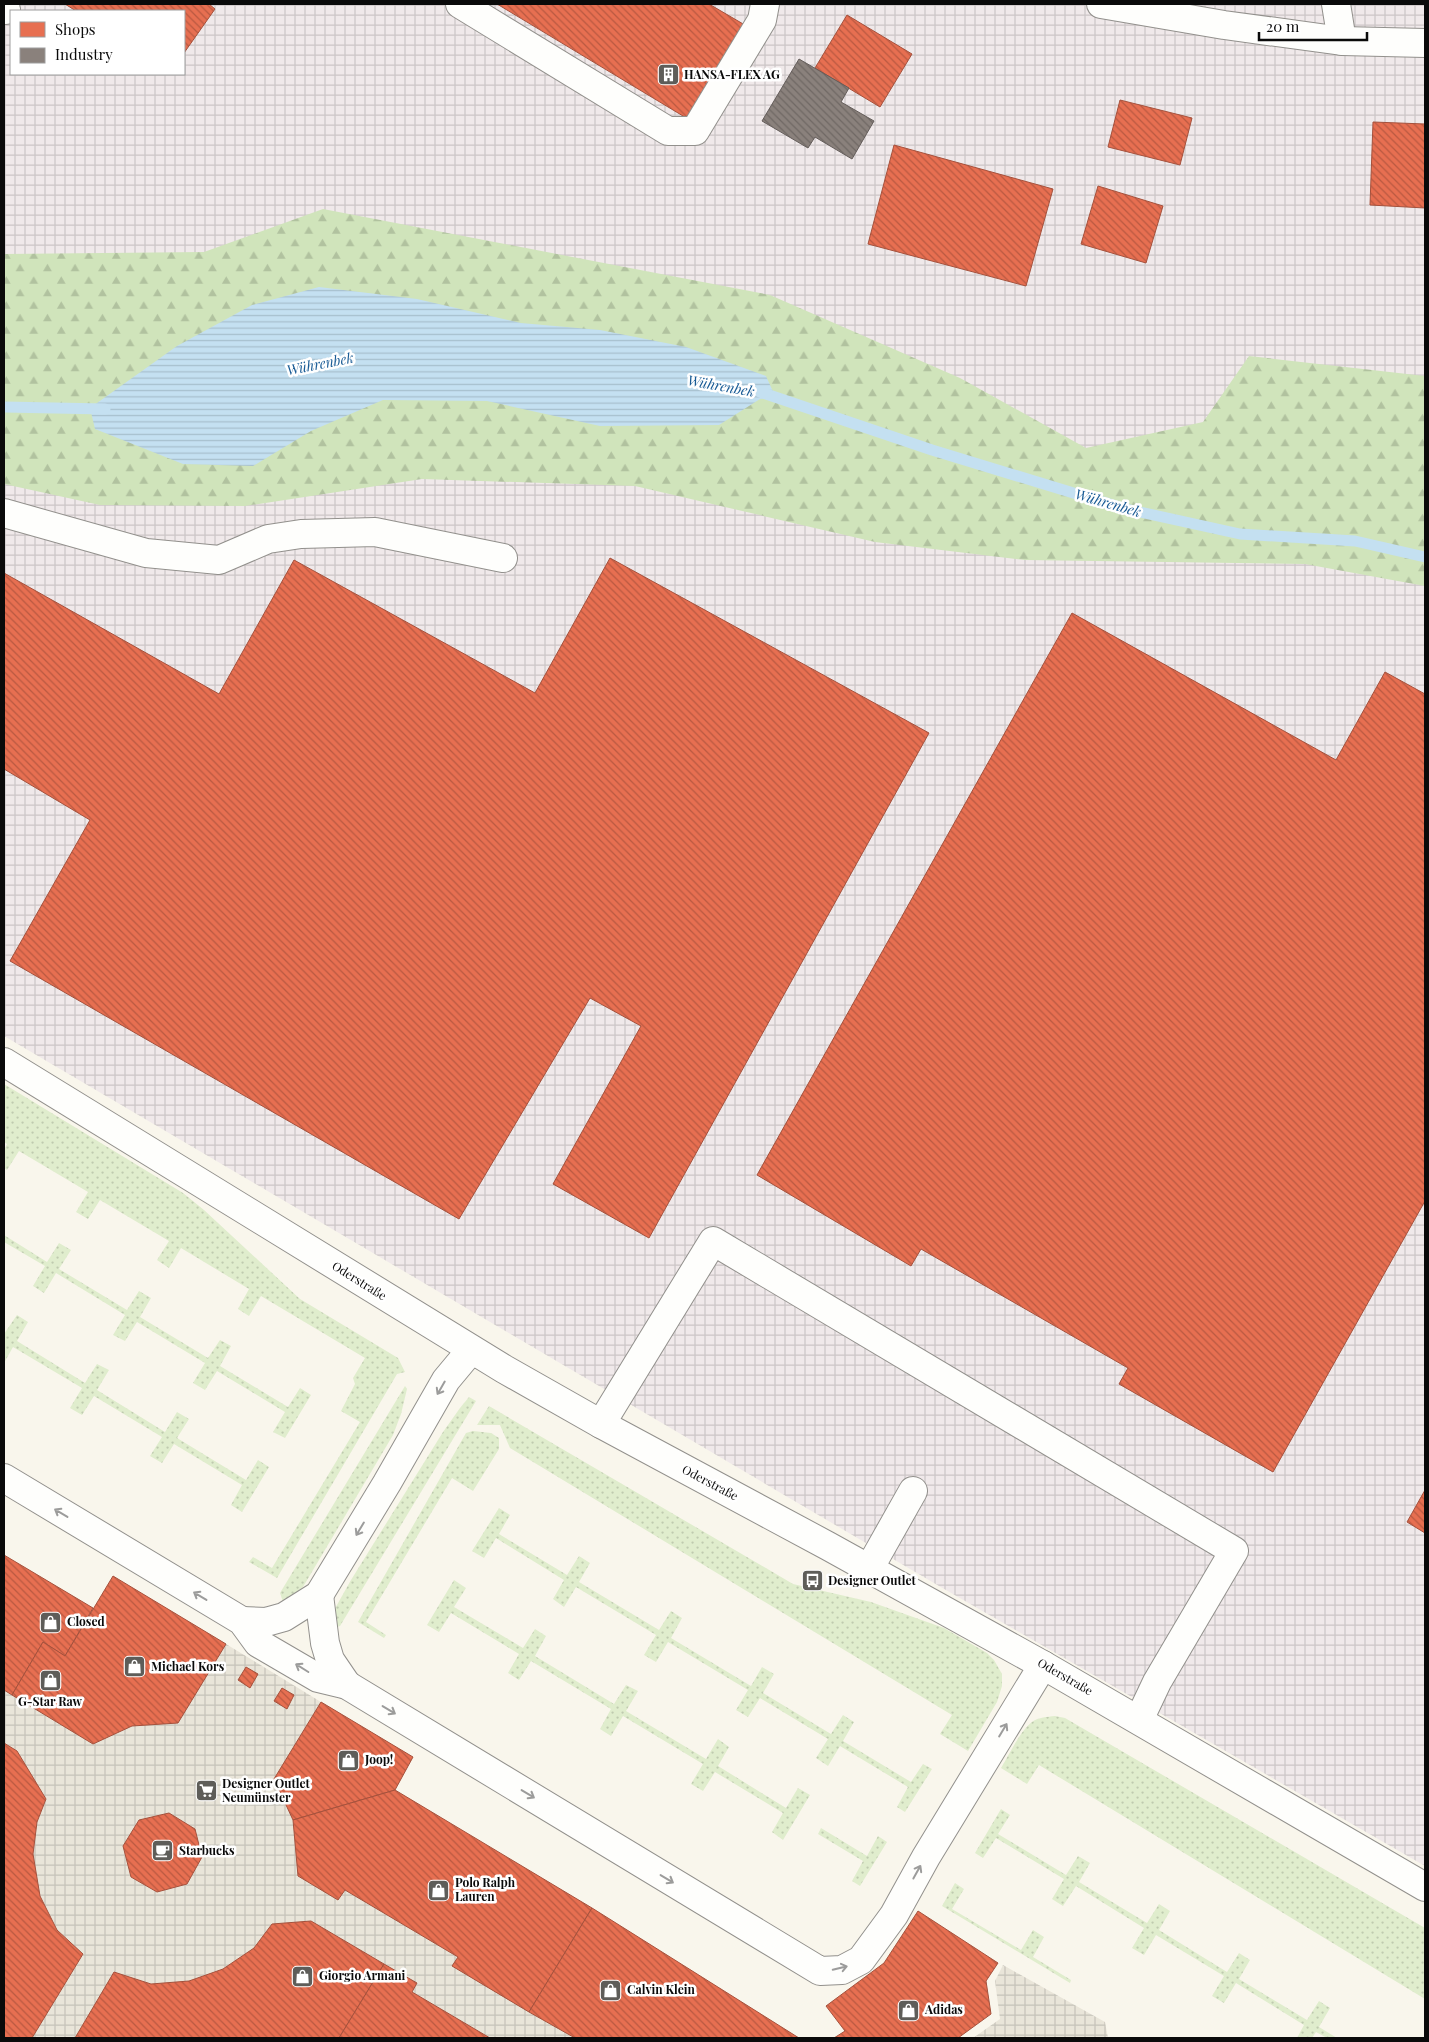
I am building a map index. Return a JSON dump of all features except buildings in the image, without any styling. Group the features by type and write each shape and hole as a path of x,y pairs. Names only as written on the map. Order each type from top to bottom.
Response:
{"street":[{"path":"460,4 668,131 695,131 762,20 765,4"},
{"path":"1101,4 1224,25 1342,40 1425,43"},
{"path":"1336,4 1342,40"},
{"path":"4,513 146,553 219,560 268,539 301,534 375,532 503,558"},
{"name":"Oderstraße","path":"4,1062 472,1350 601,1424 869,1568 1043,1665 1425,1887"},
{"path":"601,1424 713,1242 1234,1551 1157,1682 1138,1720"},
{"path":"242,1621 266,1622 284,1617 319,1595 383,1491 446,1380 472,1350"},
{"path":"4,1478 242,1621 258,1643 318,1678 348,1685 820,1971 842,1970 861,1960 894,1915 926,1857 1043,1665"},
{"path":"869,1568 913,1490"},
{"path":"319,1595 325,1643 330,1660 348,1685"}],"shaded area":[{"path":"4,4 1425,4 1425,1866 939,1586 4,1036"},
{"path":"226,1644 321,1702 274,1779 293,1820 299,1876 338,1900 345,1890 458,1957 453,1966 575,2038 490,2038 412,1992 417,1983 311,1921 272,1924 254,1948 223,1969 189,1981 151,1984 114,1972 75,2038 32,2038 83,1955 57,1930 40,1896 33,1854 37,1822 46,1799 17,1751 4,1743 4,1690 93,1744","holes":["169,1813 195,1829 202,1857 187,1884 157,1892 131,1877 123,1846 139,1820"]},
{"path":"1003,1965 1105,2022 1108,2038 973,2038 1000,2019 995,1981"}],"green space":[{"path":"323,209 770,295 960,378 1086,448 1203,422 1249,356 1425,376 1425,586 1305,564 1025,560 875,542 635,486 422,479 245,506 100,505 4,484 4,254 204,252"},
{"path":"4,1084 183,1193 204,1210 300,1299 398,1358 405,1372 397,1374 277,1578 249,1562 253,1557 272,1568 360,1422 341,1411 355,1384 353,1378 365,1358 261,1296 249,1316 238,1309 249,1289 181,1248 169,1268 157,1260 169,1241 100,1200 88,1219 76,1212 88,1192 19,1151 7,1170 4,1168 4,1150 7,1144 4,1142"},
{"path":"4,1235 47,1262 59,1243 71,1250 59,1269 127,1310 139,1291 151,1298 140,1317 208,1358 220,1340 231,1346 220,1366 288,1407 300,1388 311,1395 285,1438 273,1432 285,1412 217,1371 205,1390 193,1383 205,1363 137,1322 125,1341 113,1335 125,1315 56,1273 44,1293 33,1286 45,1266 4,1242"},
{"path":"17,1315 28,1322 17,1341 85,1383 97,1364 109,1370 97,1390 165,1432 177,1412 189,1419 177,1438 246,1480 258,1460 269,1467 242,1512 231,1505 242,1485 174,1444 162,1463 150,1456 162,1437 94,1396 82,1415 70,1408 82,1388 13,1347 4,1363 4,1334"},
{"path":"405,1386 407,1389 401,1414 393,1435 303,1587 283,1602 280,1593"},
{"path":"469,1397 476,1401 340,1626 330,1629 333,1612 351,1580 443,1432"},
{"path":"489,1406 793,1584 871,1602 944,1628 987,1653 994,1660 1002,1674 1002,1686 997,1702 968,1751 940,1734 952,1715 510,1448 500,1425 477,1425"},
{"path":"473,1431 491,1433 499,1438 499,1449 473,1491 452,1478 366,1622 386,1635 384,1638 358,1622 466,1433"},
{"path":"499,1508 510,1515 499,1534 567,1575 579,1556 590,1563 579,1582 659,1630 671,1611 682,1618 671,1638 751,1686 762,1667 774,1674 763,1693 831,1734 843,1715 854,1722 843,1741 911,1782 923,1764 932,1769 905,1812 897,1807 908,1787 840,1746 828,1766 816,1758 828,1739 760,1698 748,1717 736,1710 748,1690 668,1642 656,1662 644,1655 656,1635 576,1587 564,1607 553,1599 564,1580 496,1538 484,1558 472,1551"},
{"path":"454,1580 466,1588 454,1607 523,1648 535,1629 546,1636 535,1656 614,1704 626,1685 638,1691 626,1711 706,1759 718,1739 729,1747 718,1766 786,1808 798,1788 810,1795 783,1840 772,1832 783,1813 715,1772 703,1791 691,1784 703,1764 623,1716 611,1736 600,1729 611,1709 531,1661 519,1680 508,1673 519,1654 451,1613 439,1632 427,1625"},
{"path":"1055,1716 1065,1718 1425,1928 1425,1999 1039,1765 1027,1784 1001,1768 1019,1737 1032,1722 1043,1717"},
{"path":"1001,1809 1010,1815 998,1834 1066,1875 1078,1856 1090,1863 1079,1882 1147,1923 1159,1904 1170,1911 1159,1930 1227,1972 1239,1953 1250,1960 1239,1979 1307,2020 1319,2001 1330,2008 1319,2027 1337,2038 1327,2038 1316,2032 1312,2038 1297,2038 1304,2025 1236,1983 1224,2003 1212,1996 1224,1976 1156,1935 1144,1955 1132,1948 1144,1928 1076,1886 1063,1906 1052,1899 1064,1879 996,1838 983,1858 975,1853"},
{"path":"821,1828 867,1856 878,1836 887,1842 860,1886 852,1881 863,1861 818,1834"},
{"path":"955,1883 964,1889 952,1909 1021,1950 1033,1930 1044,1937 1033,1957 1071,1980 1070,1983 942,1906"}],"water":[{"path":"319,287 417,299 521,323 600,330 686,347 766,376 775,396 760,399 719,425 600,426 487,401 383,400 311,431 253,466 183,464 95,429 90,408 177,346 252,305"}],"waterway":[{"name":"Wührenbek","path":"760,392 932,450 1126,509 1240,534 1355,541 1425,557"},
{"name":"Wührenbek","path":"4,407 105,409"}],"place":[{"name":"HANSA-FLEX AG","path":"668,75"},
{"name":"Designer Outlet","path":"812,1581"},
{"name":"Closed","path":"51,1622"},
{"name":"Michael Kors","path":"135,1667"},
{"name":"G-Star Raw","path":"50,1681"},
{"name":"Joop!","path":"349,1760"},
{"name":"Designer Outlet Neumünster","path":"206,1791"},
{"name":"Starbucks","path":"163,1851"},
{"name":"Polo Ralph Lauren","path":"439,1890"},
{"name":"Giorgio Armani","path":"303,1976"},
{"name":"Calvin Klein","path":"611,1990"},
{"name":"Adidas","path":"909,2010"}]}
